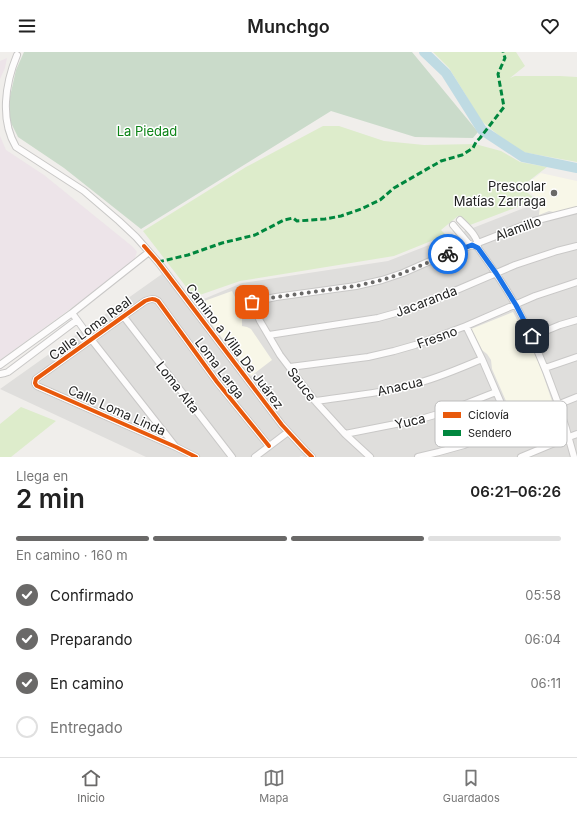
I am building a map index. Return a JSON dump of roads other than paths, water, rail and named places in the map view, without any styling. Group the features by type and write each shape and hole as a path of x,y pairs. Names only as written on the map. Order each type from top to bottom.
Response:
{"street":[{"name":"Camino a Villa De Juárez","path":"17,55 6,80 1,112 2,122 10,141 16,147 84,192 136,237 158,262 288,432 312,457"},
{"name":"Alamillo","path":"250,301 356,286 382,280 403,273 437,258 476,246 534,221 577,210"},
{"path":"460,220 470,231 476,246 496,273 516,305 532,336 557,401"},
{"path":"453,225 461,236 476,246"},
{"name":"Jacaranda","path":"268,335 378,318 417,307 515,265 577,246"},
{"path":"0,365 72,313 149,252"},
{"name":"Fresno","path":"290,367 368,357 415,345 466,326 535,296 577,282"},
{"name":"Calle Loma Real","path":"36,379 145,301 152,299 158,301"},
{"name":"Loma Larga","path":"158,301 217,382 269,446"},
{"name":"Sauce","path":"250,301 280,355 315,401 345,434 370,457"},
{"path":"72,313 176,447"},
{"name":"Loma Alta","path":"124,317 232,457"},
{"path":"0,374 8,372 78,320"},
{"path":"532,336 577,320"},
{"path":"466,326 500,401"},
{"path":"545,368 577,357"},
{"name":"Anacua","path":"315,401 392,390 417,384 442,376 482,359"},
{"name":"Calle Loma Linda","path":"36,379 35,383 37,386 196,457"},
{"name":"Yuca","path":"473,401 496,392"},
{"path":"567,401 577,397"},
{"name":"Yuca","path":"345,434 435,415"},
{"path":"567,431 574,457"},
{"path":"254,457 288,432"},
{"path":"569,437 577,434"},
{"path":"418,457 457,447"},
{"path":"521,457 545,447"}],"waterway":[{"path":"424,52 446,73 482,130 523,157 577,168"}],"place":[{"name":"Prescolar Matías Zarraga","path":"554,193"}],"park label":[{"name":"La Piedad","path":"147,131"}]}
